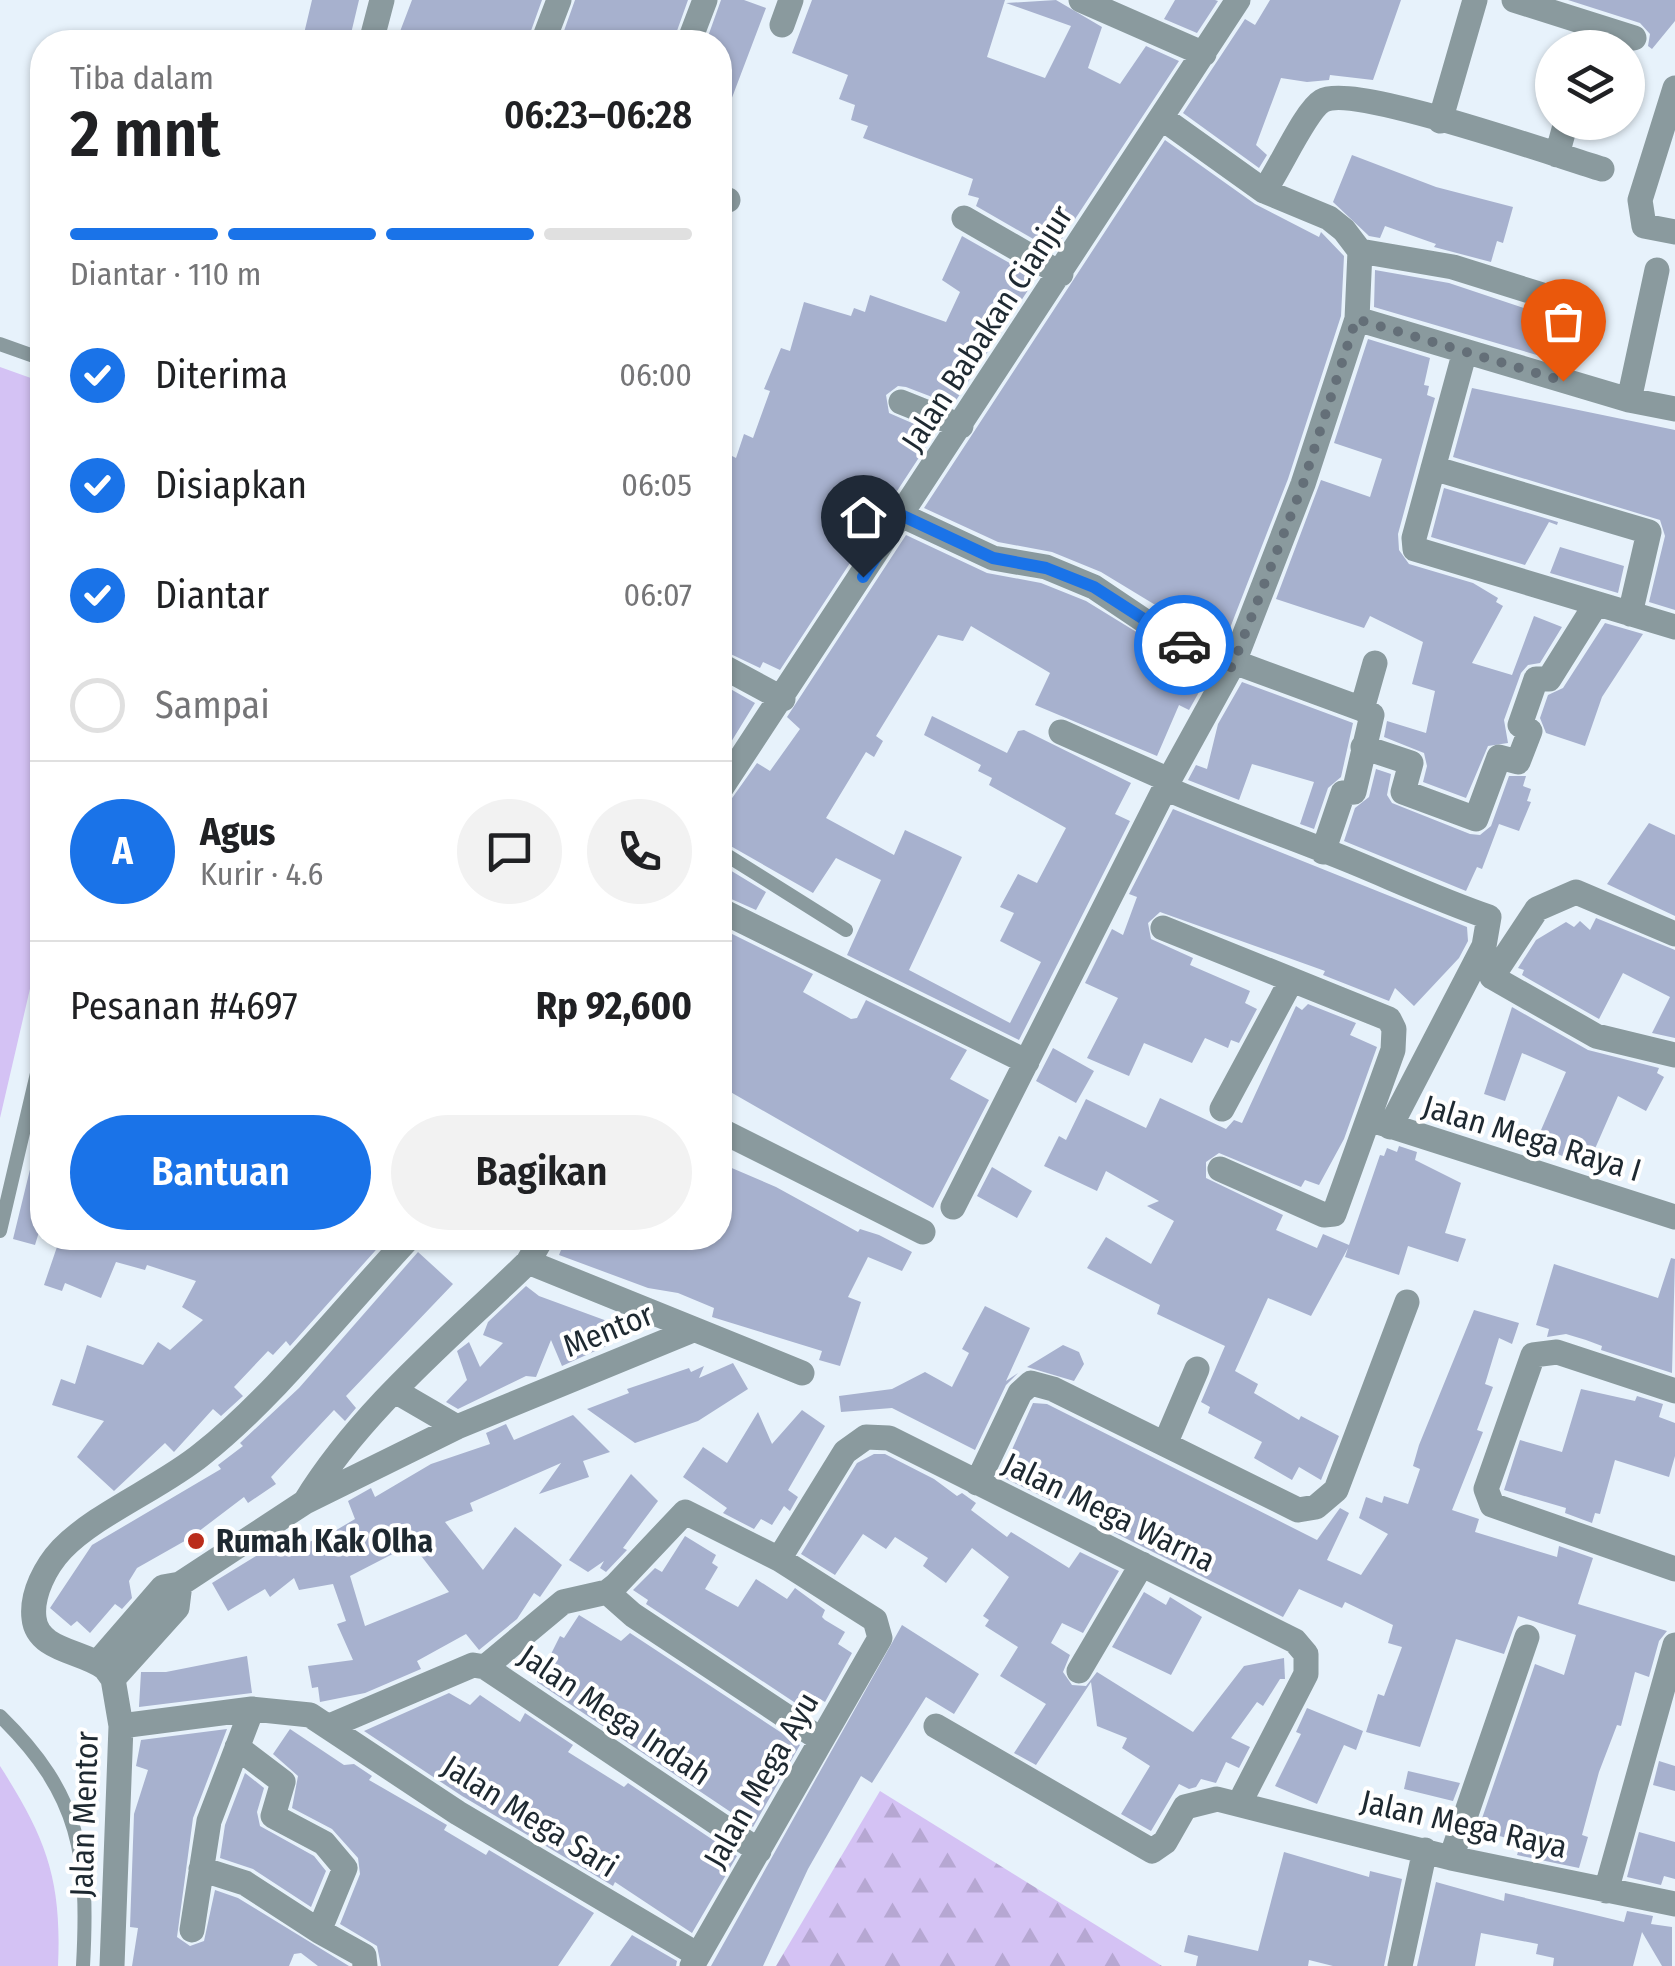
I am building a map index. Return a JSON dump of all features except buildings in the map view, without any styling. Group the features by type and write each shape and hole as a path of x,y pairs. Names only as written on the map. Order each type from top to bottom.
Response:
{"street":[{"path":"373,30 382,0"},
{"path":"548,30 559,0"},
{"path":"694,30 705,0"},
{"path":"1082,0 1204,54"},
{"name":"Jalan Babakan Cianjur","path":"732,773 784,699 1238,0"},
{"path":"1440,121 1475,0"},
{"path":"1514,0 1609,30"},
{"path":"1675,88 1640,200 1640,214 1644,226 1675,232"},
{"path":"1264,191 1314,108 1323,100 1354,96 1602,170"},
{"path":"1162,118 1264,191 1328,218 1360,251 1452,267 1568,303"},
{"path":"1556,155 1561,140"},
{"path":"964,218 1061,274"},
{"path":"953,1207 1167,784 1232,665 1303,484 1356,319 1360,251"},
{"path":"1629,400 1658,270"},
{"path":"1356,319 1629,400 1675,409"},
{"path":"1465,351 1414,538 1419,554 1675,627"},
{"path":"901,402 962,426"},
{"path":"1432,468 1649,532 1630,614"},
{"path":"903,516 993,558 1046,568 1094,587 1155,628 1232,665 1372,715 1354,792 1343,793 1323,852"},
{"path":"1363,747 1410,764 1403,792 1476,819 1499,757 1518,762 1530,731 1520,725 1536,679 1549,680 1596,604"},
{"path":"1362,709 1376,663"},
{"path":"732,672 784,699"},
{"path":"1061,732 1167,784 1422,895 1489,917 1484,946 1380,1123 1337,1209 1329,1216 1220,1169"},
{"path":"1675,934 1576,892 1537,910 1492,977 1596,1036 1675,1054"},
{"path":"732,916 942,1016 1027,1062"},
{"path":"1163,928 1389,1019 1396,1038 1380,1123"},
{"path":"1222,1109 1291,981"},
{"name":"Jalan Mega Raya I","path":"1380,1123 1675,1217"},
{"path":"732,1136 923,1232"},
{"path":"92,1663 41,1635 33,1608 43,1575 63,1548 202,1455 233,1412 396,1250"},
{"path":"528,1262 535,1250"},
{"name":"Mentor","path":"306,1502 328,1464 395,1391 528,1262 693,1330"},
{"path":"977,1484 1020,1393 1030,1383 1053,1390 1298,1510 1316,1507 1336,1490 1406,1302"},
{"path":"693,1330 802,1374"},
{"name":"Mentor","path":"92,1663 163,1587 180,1584 306,1502 457,1427 693,1330"},
{"path":"1675,1391 1556,1352 1533,1355 1486,1489 1492,1505 1675,1569"},
{"path":"1165,1444 1197,1370"},
{"path":"395,1391 457,1427"},
{"name":"Jalan Mega Warna","path":"779,1559 845,1452 858,1440 889,1438 1296,1641 1306,1654 1306,1674 1240,1802"},
{"path":"332,1725 473,1664 484,1667 564,1602 607,1592 685,1512 779,1559"},
{"name":"Jalan Mega Ayu","path":"695,1960 880,1638 875,1620 779,1559"},
{"path":"1078,1671 1142,1564"},
{"path":"607,1592 633,1615 820,1739"},
{"path":"1451,1858 1527,1638"},
{"path":"1606,1890 1675,1644"},
{"name":"Jalan Mentor","path":"92,1663 121,1726 112,1966"},
{"name":"Jalan Mega Indah","path":"484,1667 759,1851"},
{"path":"192,1930 209,1821 252,1709"},
{"name":"Jalan Mega Sari","path":"121,1726 252,1709 298,1712 332,1725 458,1813 695,1960"},
{"name":"Jalan Mega Raya","path":"936,1726 1152,1850 1165,1842 1186,1808 1217,1799 1451,1858 1675,1904"},
{"path":"238,1747 283,1782 272,1816 324,1844 345,1868 319,1931"},
{"path":"1400,1966 1425,1850"},
{"path":"201,1869 245,1883 364,1956 364,1966"}],"lane":[{"path":"0,344 30,355"},
{"path":"732,859 846,930"},
{"path":"0,1231 30,1103"},
{"path":"0,1716 25,1741 65,1800 80,1839 86,1901 83,1966"}],"green space":[{"path":"0,367 30,378 30,989 0,1118"},
{"path":"0,1766 29,1815 48,1860 57,1908 58,1966 0,1966"},
{"path":"880,1791 1162,1966 776,1966"}],"way so far":[{"path":"1184,645 1230,669 1234,662 1303,484 1356,319 1563,381"}],"place":[{"name":"Rumah Kak Olha","path":"196,1541"}],"route":[{"path":"863,577 903,516 936,535 993,558 1046,568 1094,587 1184,645"}]}
